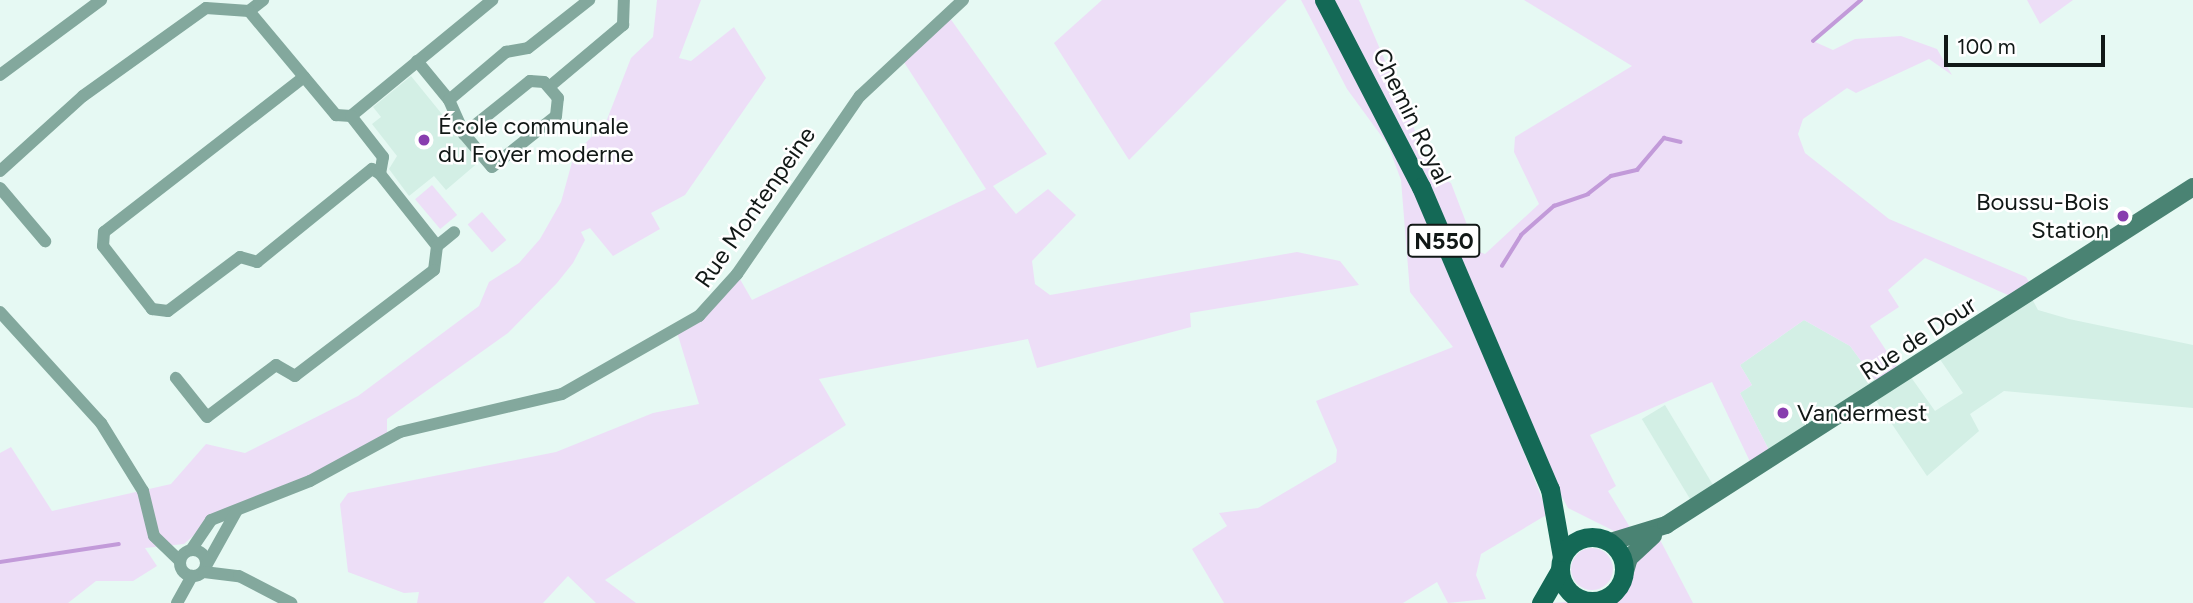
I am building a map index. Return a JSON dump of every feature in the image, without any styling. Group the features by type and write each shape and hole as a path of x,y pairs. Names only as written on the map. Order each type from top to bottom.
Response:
{"main road":[{"name":"Chemin Royal","path":"1324,0 1421,187 1550,489 1576,524 1605,540"},
{"name":"Rue de Dour","path":"1666,525 2193,187"},
{"name":"Chemin Royal","path":"1550,489 1561,563"},
{"path":"1541,603 1561,563 1582,538 1605,540 1666,525"},
{"path":"1550,603 1577,598 1605,599 1624,575 1637,549 1666,525"},
{"path":"1605,540 1622,557 1624,575"},
{"path":"1561,563 1577,598"}],"street":[{"path":"0,75 101,0"},
{"path":"0,171 83,96 199,10 249,11 263,0"},
{"path":"249,11 336,115 351,116 492,0"},
{"path":"449,100 506,52 528,48 589,0"},
{"path":"549,87 623,25 624,0"},
{"name":"Rue Montenpeine","path":"180,561 191,550 211,520 237,512 408,428 562,394 699,316 737,274 860,96 963,0"},
{"path":"417,61 449,100 464,134 492,167 556,116 558,98 549,87 530,81 464,134"},
{"path":"304,77 104,232 103,246 152,309 168,311 240,257 257,262 372,169 380,174 437,246"},
{"path":"351,116 383,157 380,174"},
{"path":"0,188 44,241"},
{"path":"176,377 207,417 276,365 295,376 434,270 437,246 454,232"},
{"path":"0,312 101,423 143,491 154,536 180,561 201,571 239,576 291,603"},
{"path":"177,603 220,548 237,512"},
{"path":"220,548 239,576"},
{"path":"191,550 201,571"}],"shaded area":[{"path":"657,0 701,0 679,58 691,61 734,27 766,78 685,195 651,213 660,229 613,256 590,228 581,232 585,240 573,263 508,333 387,419 387,438 327,472 211,520 184,544 145,548 157,566 133,581 96,581 68,603 0,603 0,453 11,447 52,511 171,484 206,444 245,453 358,396 479,306 489,282 519,263 540,239 561,202 574,155 606,122 631,58 653,37"},
{"path":"1102,0 1287,0 1129,160 1054,43"},
{"path":"1301,0 1359,0 1434,175 1451,183 1477,251 1485,254 1539,204 1514,152 1515,137 1632,66 1524,0 1861,0 1813,41 1833,50 1855,39 1901,36 1937,49 1952,75 1929,59 1856,93 1847,88 1803,119 1798,134 1805,153 1889,219 2026,277 2035,292 2010,296 1925,258 1888,290 1899,307 1870,326 1903,376 1882,389 1850,346 1804,320 1740,365 1752,385 1740,393 1773,458 1754,470 1712,382 1590,435 1616,486 1608,491 1631,529 1616,532 1568,508 1490,366 1548,514 1481,554 1476,575 1486,599 1448,603 1437,582 1403,603 1224,603 1192,549 1227,526 1219,513 1258,508 1336,462 1337,450 1316,401 1453,347 1410,292 1401,180 1388,145 1347,89"},
{"path":"2027,0 2073,0 2040,24"},
{"path":"947,14 1047,154 993,186 1016,214 1048,189 1076,215 1032,261 1035,284 1050,295 1297,252 1340,261 1359,285 1190,313 1191,327 1037,368 1028,339 819,379 846,425 605,580 636,603 596,603 568,576 543,603 417,603 419,592 404,593 348,572 340,504 348,493 556,452 653,413 699,404 676,329 737,274 752,300 986,189 900,56"},
{"name":"École communale du Foyer moderne","path":"411,76 480,161 446,190 434,176 409,196 389,169 397,156 372,124 381,117 373,107"},
{"path":"432,185 457,215 440,229 415,199"},
{"path":"482,212 506,240 492,252 468,224"},
{"path":"2030,295 2038,310 2193,345 2193,408 2004,391 1970,414 1979,431 1927,476 1873,396 1773,458 1740,393 1752,385 1740,365 1804,320 1850,346 1882,389 1908,373 1935,411 1963,393 1937,355"},
{"path":"1665,405 1718,492 1694,506 1642,419"},
{"path":"1657,534 1693,603 1550,603 1606,599 1621,585 1629,558"},
{"path":"1592,548 1607,554 1613,569 1607,584 1592,590 1577,584 1571,569 1577,554"}],"waterway":[{"path":"1813,41 1861,0"},
{"path":"1502,266 1521,235 1554,206 1588,194 1611,176 1637,170 1664,138 1681,142"},
{"path":"0,562 119,544"}],"place":[{"name":"École communale du Foyer moderne","path":"424,140"},
{"name":"Boussu-Bois Station","path":"2123,216"},
{"name":"Vandermest","path":"1783,413"}]}
